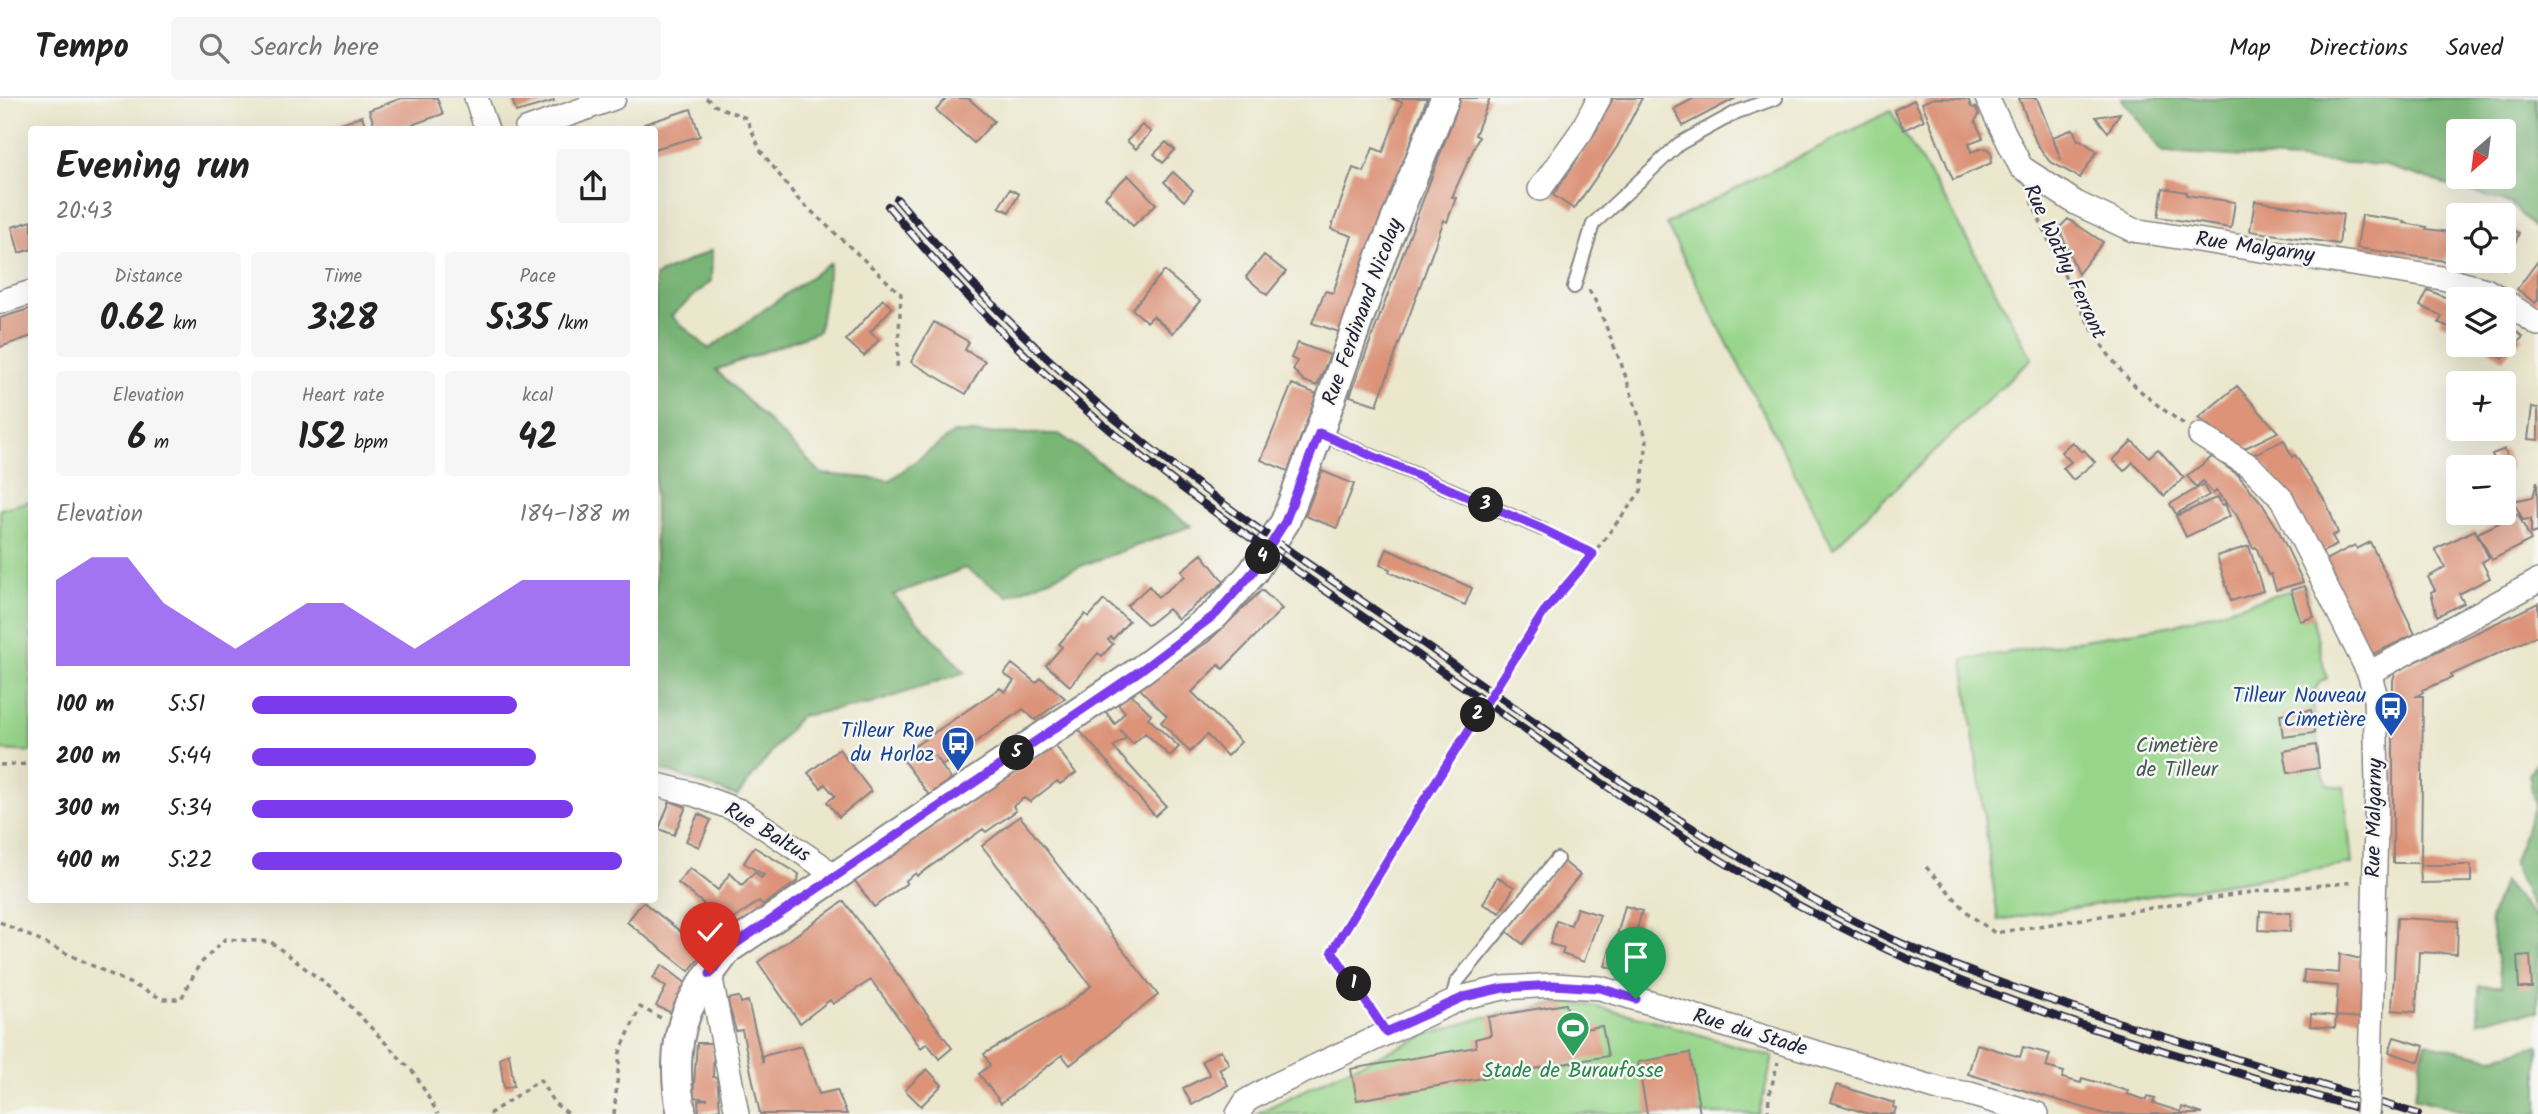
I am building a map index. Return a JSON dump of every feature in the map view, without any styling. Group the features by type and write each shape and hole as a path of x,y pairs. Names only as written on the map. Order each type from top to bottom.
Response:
{"street":[{"path":"476,98 486,126"},
{"path":"537,126 614,98"},
{"name":"Rue Ferdinand Nicolay","path":"682,1114 676,1087 682,1023 693,998 728,949 1141,670 1216,614 1253,572 1285,522 1382,253 1445,98"},
{"path":"1540,189 1581,132 1599,98"},
{"path":"1987,98 2021,167"},
{"name":"Rue Malgarny","path":"2021,167 2076,203 2133,230 2442,278 2475,287"},
{"path":"0,302 28,293"},
{"name":"Rue Malgarny","path":"2516,309 2538,324"},
{"path":"2200,435 2251,467 2282,499 2370,673 2538,581"},
{"name":"Rue Malgarny","path":"2367,1114 2371,1073 2377,784 2375,693 2370,673"},
{"name":"Rue Baltus","path":"658,785 740,811 820,864 834,879"},
{"path":"710,974 737,1114"},
{"name":"Rue du Stade","path":"1238,1114 1246,1101 1273,1086 1464,997 1503,988 1553,985 1600,988 1942,1090 1970,1094 2037,1114"}],"lane":[{"path":"1573,287 1593,224 1679,144 1737,112 1776,98"},
{"path":"1319,433 1542,529"},
{"path":"1452,1002 1456,983 1557,859"}],"path":[{"path":"706,98 715,105 747,118 761,151 797,198 901,293 897,370"},
{"name":"Rue Wathy Ferrant","path":"2021,167 2030,200 2094,334 2123,373 2157,406 2200,435"},
{"path":"1386,1032 1332,951 1544,612 1641,491 1647,440 1598,304 1578,272"},
{"path":"1542,529 1593,554"},
{"path":"0,765 28,764"},
{"path":"1926,867 1970,915 1995,933 2252,892 2374,880"},
{"path":"0,922 163,999 181,999 199,965 225,939 271,943 340,995 415,1074 438,1114"},
{"path":"614,1114 620,1052 640,1007 667,1022"},
{"path":"1768,1114 1769,1096 1784,1043"},
{"path":"489,1114 540,1080 554,1103 569,1114"}],"green space":[{"path":"2121,98 2537,98 2538,232 2516,209 2516,203 2461,189 2516,189 2516,119 2446,119 2446,184 2382,165 2163,152"},
{"path":"1890,111 1949,206 2032,358 1833,548 1666,224"},
{"path":"712,250 711,281 671,316 709,349 830,263 819,331 716,370 822,474 890,480 954,433 1059,434 1191,526 1008,596 965,568 893,595 965,672 871,704 800,716 737,796 658,768 658,275"},
{"path":"28,502 28,752 0,750 0,509"},
{"name":"Cimetière de Tilleur","path":"2305,586 2327,679 2319,683 2312,695 2321,770 2328,785 2344,787 2352,864 1998,920 1963,660 2173,625"},
{"path":"2538,758 2538,919 2513,864 2535,805 2529,775"},
{"path":"2503,881 2538,921 2538,1012 2504,1015 2478,1022 2479,986 2502,986 2490,920"},
{"name":"Stade de Buraufosse","path":"1562,1003 1588,1005 1645,1018 1773,1057 1759,1114 1256,1114 1341,1072 1429,1034 1485,1017"},
{"path":"2425,1043 2493,1058 2538,1045 2538,1114 2474,1114 2414,1098"}],"building":[{"path":"402,98 437,98 443,114 408,126 375,126 369,110"},
{"path":"512,98 553,98 554,101 516,112"},
{"path":"947,98 968,98 994,121 974,143 936,110"},
{"path":"1391,98 1427,98 1339,332 1312,323 1325,291 1333,293 1352,236 1331,229 1353,168 1364,172 1373,148 1383,152 1402,102"},
{"path":"1461,98 1490,98 1475,135 1479,137 1452,197 1456,198 1447,222 1444,220 1377,405 1350,396"},
{"path":"1613,98 1642,98 1617,147 1574,209 1553,195 1596,131"},
{"path":"1694,98 1736,98 1683,126 1674,109"},
{"path":"1934,98 1968,99 1971,107 1976,108 1979,115 1975,121 1983,138 1969,143 1971,152 1989,149 1991,163 1953,180 1922,103"},
{"path":"2019,98 2037,98 2061,160 2053,137 2073,129 2078,141 2097,151 2080,178 2049,161 2036,142"},
{"path":"1914,100 1924,120 1904,130 1894,110"},
{"path":"691,109 700,136 658,148 658,126 644,124"},
{"path":"2120,113 2108,132 2096,117"},
{"path":"362,116 366,126 333,126"},
{"path":"1142,125 1151,132 1136,149 1127,141"},
{"path":"1166,142 1175,150 1163,163 1154,154"},
{"path":"1173,172 1193,190 1184,201 1164,182"},
{"path":"1128,175 1156,204 1133,226 1105,197"},
{"path":"2163,188 2187,192 2186,195 2235,202 2231,228 2158,217"},
{"path":"1010,189 1019,194 1009,212 999,207"},
{"path":"2255,201 2343,214 2339,244 2250,231"},
{"path":"2362,215 2405,221 2404,223 2427,227 2426,229 2446,232 2446,261 2357,248"},
{"path":"2068,219 2103,242 2078,274 2059,228"},
{"path":"28,222 28,250 19,253 12,227"},
{"path":"1264,255 1286,272 1267,295 1246,277"},
{"path":"2538,261 2538,300 2535,303 2517,289"},
{"path":"1164,271 1200,301 1173,333 1153,316 1147,322 1132,309"},
{"path":"2428,290 2446,298 2446,326 2439,323 2442,316 2420,306"},
{"path":"883,299 892,308 870,332 879,340 864,356 846,340"},
{"path":"28,309 28,337 0,347 0,318"},
{"path":"934,322 969,342 965,350 985,361 966,394 911,362"},
{"path":"2516,331 2523,337 2516,345"},
{"path":"1298,343 1330,355 1317,386 1304,381 1293,370 1297,361 1291,358"},
{"path":"1292,384 1317,394 1288,471 1261,460"},
{"path":"2237,386 2278,432 2243,449 2198,418"},
{"path":"2532,407 2538,408 2538,440 2528,439"},
{"path":"2284,440 2292,457 2295,455 2327,504 2338,533 2332,536 2337,545 2318,554 2268,468 2254,454"},
{"path":"2132,441 2149,457 2158,449 2184,478 2164,496 2133,462 2124,471 2113,460"},
{"path":"2072,442 2095,462 2073,480 2063,468 2071,462 2061,452"},
{"path":"2505,449 2507,455 2492,455"},
{"path":"2212,457 2238,475 2261,502 2278,529 2303,582 2276,590 2271,574 2268,575 2256,547 2253,548 2236,514 2216,491 2213,494 2203,481 2196,487 2187,476"},
{"path":"1322,471 1354,484 1337,528 1305,516"},
{"path":"2537,481 2538,532 2531,534 2531,519 2523,520 2516,507 2516,500 2533,497"},
{"path":"2203,485 2209,495 2176,514 2170,504"},
{"path":"2218,497 2222,505 2225,504 2230,516 2186,537 2176,516"},
{"path":"2518,514 2531,540 2492,560 2478,533 2495,525 2516,525"},
{"path":"2475,530 2489,558 2482,562 2490,578 2459,594 2464,603 2437,616 2431,592 2435,590 2428,577 2445,567 2435,549"},
{"path":"2370,542 2415,634 2369,656 2323,561 2355,545 2357,549"},
{"path":"2249,546 2263,591 2231,601 2217,556"},
{"path":"1387,549 1472,588 1465,605 1389,572 1390,569 1380,565"},
{"path":"1202,554 1224,582 1178,619 1168,609 1148,625 1127,606 1149,586 1158,597 1185,576 1181,571"},
{"path":"2305,586 2314,617 2300,621 2291,590"},
{"path":"1262,590 1282,609 1223,669 1219,665 1192,692 1241,742 1227,756 1207,735 1190,752 1161,722 1167,716 1139,688 1209,641"},
{"path":"1104,600 1129,621 1113,639 1111,637 1108,640 1113,644 1102,656 1098,653 1070,686 1046,665 1062,647 1059,644 1085,614 1089,617"},
{"path":"2538,603 2538,635 2451,675 2452,678 2422,690 2417,696 2423,696 2421,863 2393,863 2393,680 2396,671"},
{"path":"1012,664 1036,683 1041,678 1065,698 1035,720 1023,709 943,765 934,755 951,779 929,795 900,756 1000,688 1005,692 1014,681 1004,674"},
{"path":"1131,694 1151,714 1148,718 1179,747 1170,756 1145,733 1133,744 1120,730 1126,738 1113,747 1166,806 1155,816 1079,730 1105,711 1115,724 1125,712 1117,703"},
{"path":"2311,710 2314,733 2283,737 2280,714"},
{"path":"1054,744 1076,773 1060,784 1057,781 1030,802 1024,798 1013,806 1016,811 986,832 983,829 917,876 916,873 905,881 907,883 874,907 855,881"},
{"path":"2316,745 2319,768 2288,773 2284,751"},
{"path":"839,749 871,791 839,817 827,802 835,796 825,784 821,788 808,773"},
{"path":"670,801 686,807 674,835 659,829"},
{"path":"698,814 711,820 699,847 686,841"},
{"path":"1020,816 1158,995 1070,1065 1062,1055 1001,1103 979,1074 990,1065 984,1054 1062,1009 1091,986 982,846"},
{"path":"754,847 799,874 798,881 763,905 759,901 728,923 689,971 627,922 644,903 681,932 704,904 678,883 690,868 718,890 730,873 742,885 755,872 761,878 764,875 744,863"},
{"path":"1562,860 1580,875 1523,944 1505,930"},
{"path":"2420,865 2471,865 2471,882 2421,883"},
{"path":"1497,877 1514,887 1500,913 1483,904"},
{"path":"844,901 952,1048 939,1059 927,1043 921,1048 871,980 833,1004 830,1000 800,1023 758,962"},
{"path":"1625,906 1642,911 1625,972 1605,966 1612,942 1615,943"},
{"path":"1577,908 1600,915 1584,962 1562,954 1564,948 1550,944 1556,921 1571,925"},
{"path":"2260,911 2291,913 2290,932 2259,930"},
{"path":"2397,918 2458,921 2457,954 2419,952 2416,1012 2392,1010"},
{"path":"2340,954 2365,960 2361,1018 2336,1016 2338,986 2303,983 2304,970 2339,973"},
{"path":"2530,955 2532,988 2519,988 2517,956"},
{"path":"662,965 687,984 672,1013 656,1006 666,987 653,978"},
{"path":"739,997 741,1003 748,1001 763,1063 763,1056 802,1046 819,1094 837,1090 847,1114 760,1114 742,1030 736,1031 729,1006 728,999"},
{"path":"1566,1004 1572,1031 1602,1026 1608,1056 1357,1100 1351,1069 1476,1047 1475,1039 1491,1035 1488,1017"},
{"path":"2311,1014 2336,1016 2335,1028 2310,1026"},
{"path":"2394,1037 2424,1046 2419,1062 2389,1052"},
{"path":"697,1043 714,1043 713,1077 717,1078 720,1109 699,1113 698,1100 708,1099 693,1097"},
{"path":"1977,1044 2020,1057 2023,1047 2050,1054 2046,1067 2064,1072 2062,1078 2081,1083 2082,1078 2128,1091 2127,1094 2146,1100 2147,1097 2155,1099 2153,1103 2181,1112 2182,1107 2203,1114 2105,1114 1968,1074"},
{"path":"1221,1050 1229,1064 1219,1069 1228,1085 1192,1105 1183,1088 1210,1075 1202,1061"},
{"path":"509,1053 514,1086 504,1088 500,1058"},
{"path":"1690,1053 1700,1114 1647,1114 1638,1062"},
{"path":"927,1069 942,1085 921,1106 905,1090"},
{"path":"1837,1085 1894,1103 1894,1114 1869,1114 1831,1102"}],"railway":[{"path":"897,199 955,265 1016,328 1081,389 1148,446 1297,556 1611,775 1721,846 1835,911 1956,966 2117,1022 2418,1114"},
{"path":"888,206 949,276 1014,344 1104,426 1198,500 1551,748 1715,857 1771,890 1888,950 2007,999 2130,1040 2377,1114"}],"place":[{"name":"Tilleur Nouveau Cimetière","path":"2391,738"},
{"name":"Tilleur Rue du Horloz","path":"958,773"},
{"name":"Stade de Buraufosse","path":"1573,1058"}],"route":[{"path":"710,974 728,949 1141,670 1216,614 1253,572 1285,522 1319,433 1542,529 1593,554 1544,612 1332,951 1386,1032 1464,997 1503,988 1553,985 1600,988 1636,999"}]}
